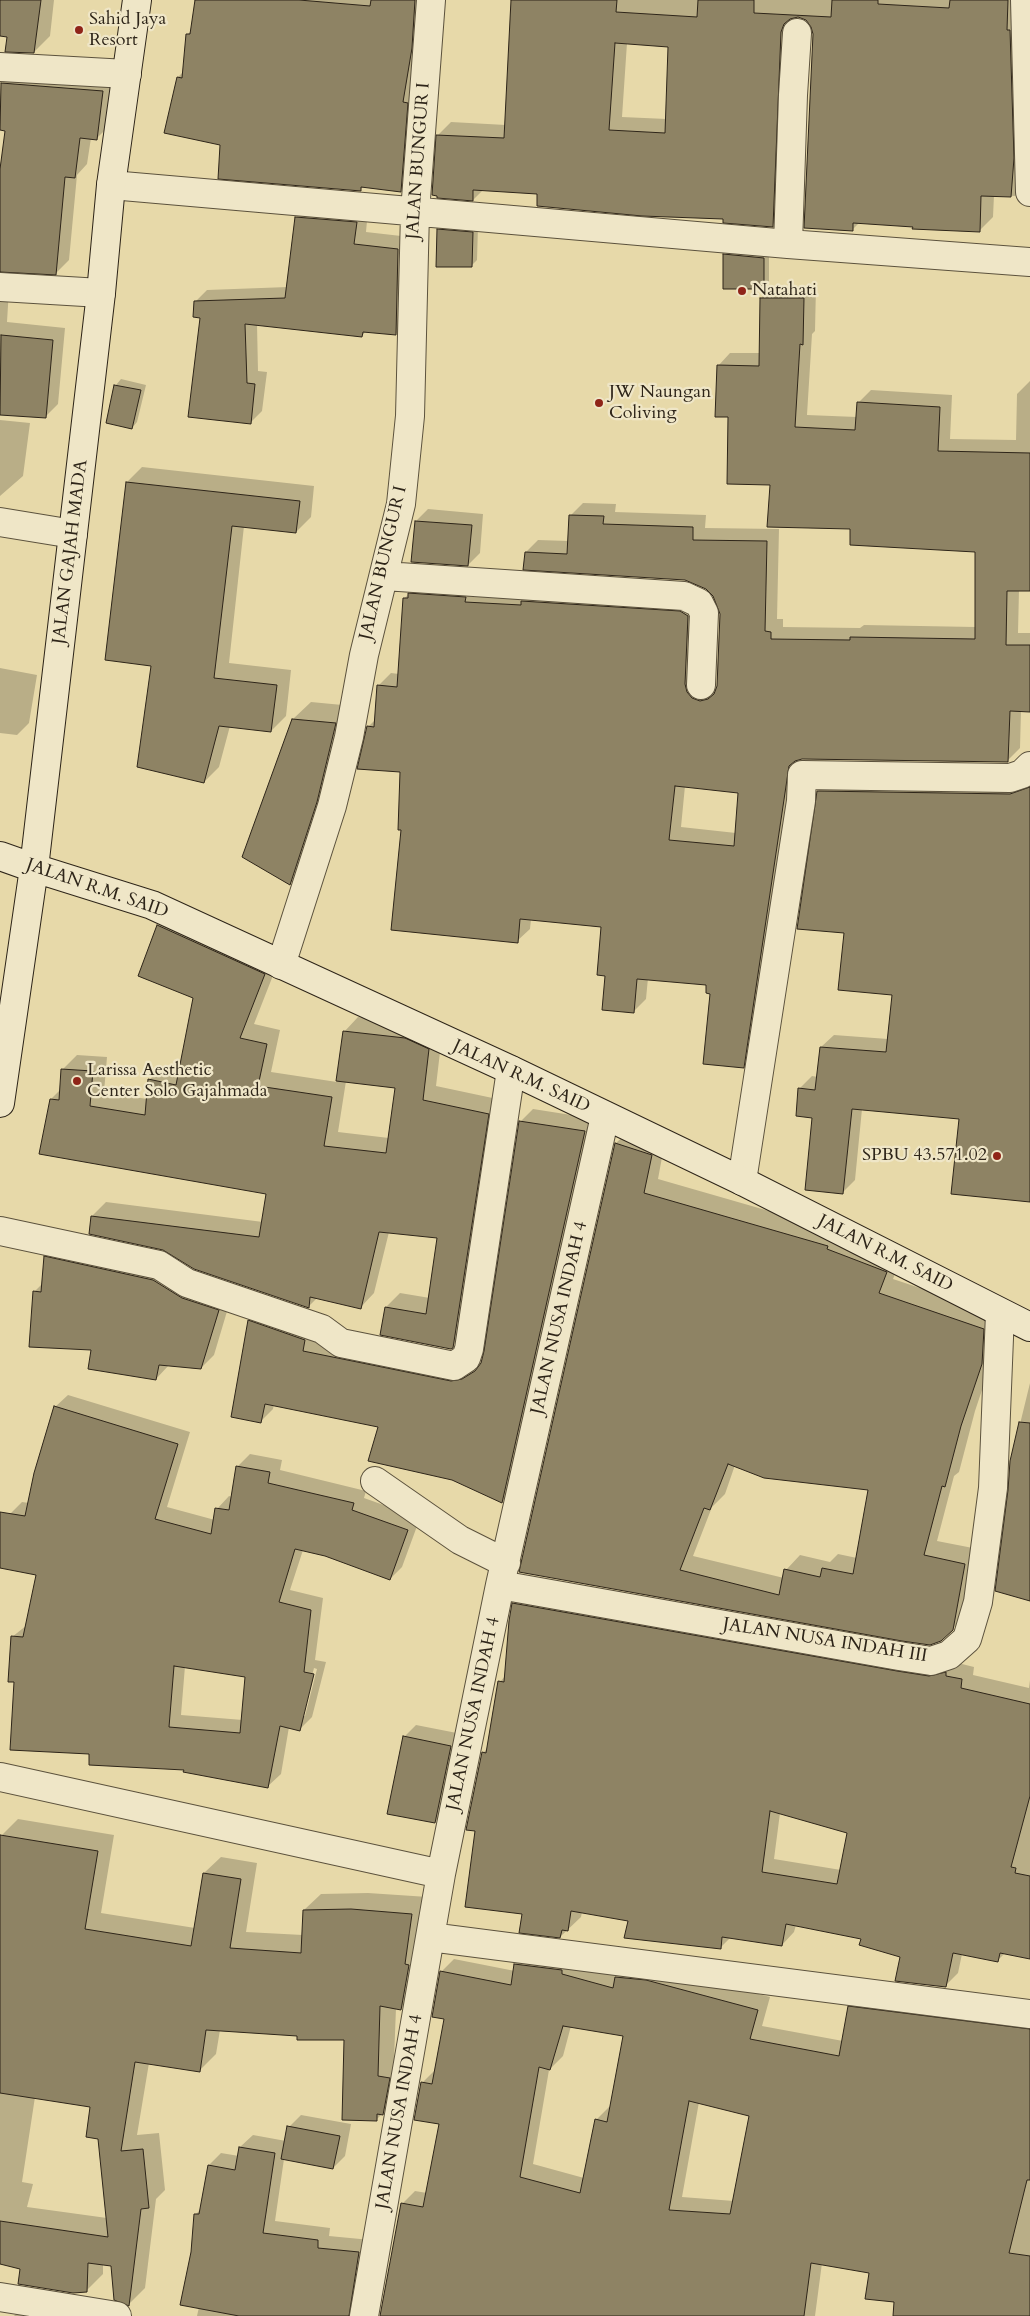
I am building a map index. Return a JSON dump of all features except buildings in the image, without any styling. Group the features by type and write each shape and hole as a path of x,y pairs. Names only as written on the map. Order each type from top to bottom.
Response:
{"street":[{"name":"JALAN GAJAH MADA","path":"0,1103 34,868 101,293 111,185 137,0"},
{"name":"JALAN BUNGUR I","path":"281,965 332,806 349,737 364,655 401,504 410,416 415,212 431,0"},
{"path":"1025,0 1029,80 1030,192"},
{"path":"788,244 797,33"},
{"path":"0,67 127,74"},
{"path":"111,185 788,244 1030,262"},
{"path":"0,286 101,293"},
{"path":"0,522 73,534"},
{"path":"384,576 684,596 699,603 704,613 701,685"},
{"path":"742,1181 801,801 802,775 1010,778 1022,774 1030,766"},
{"name":"JALAN R.M. SAID","path":"0,856 152,904 511,1070 742,1181 1030,1327"},
{"path":"0,1230 159,1265 187,1283 322,1329 342,1343 454,1366 466,1358 469,1350 511,1070"},
{"name":"JALAN NUSA INDAH 4","path":"364,2316 441,1874 503,1574 605,1116"},
{"name":"JALAN NUSA INDAH III","path":"375,1481 460,1540 503,1574 931,1661 949,1655 967,1639 978,1602 993,1488 1000,1312"},
{"path":"0,1777 441,1874"},
{"path":"430,1937 1030,2014"},
{"path":"0,2297 117,2316"}],"place":[{"name":"Sahid Jaya Resort","path":"79,30"},
{"name":"Natahati","path":"742,291"},
{"name":"JW Naungan Coliving","path":"599,403"},
{"name":"Larissa Aesthetic Center Solo Gajahmada","path":"77,1081"},
{"name":"SPBU 43.571.02","path":"997,1156"}]}
